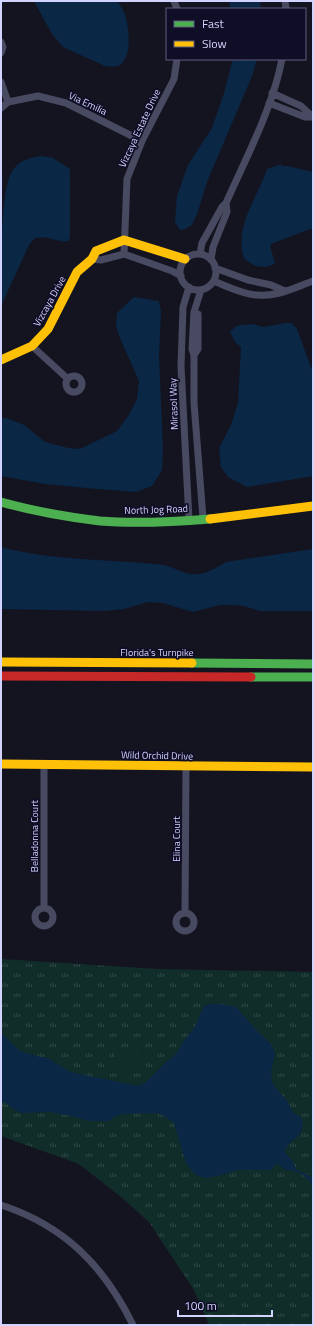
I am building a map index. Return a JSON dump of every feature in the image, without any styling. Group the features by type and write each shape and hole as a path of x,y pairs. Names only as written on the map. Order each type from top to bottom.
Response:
{"main road":[{"name":"Vizcaya Drive","path":"1,360 32,346 48,329 77,272 92,259 96,251 124,240"},
{"path":"124,240 185,259"},
{"name":"North Jog Road","path":"1,502 34,511 106,521 153,522 250,514 313,506"},
{"name":"Florida's Turnpike","path":"1,662 313,664"},
{"path":"1,676 313,677"},
{"name":"Wild Orchid Drive","path":"1,764 313,767"}],"street":[{"path":"1,42 3,47 1,53"},
{"name":"Vizcaya Estate Drive","path":"124,254 127,179 142,141 174,79 177,60"},
{"path":"200,254 202,243 222,207 226,203 269,103 282,60"},
{"path":"1,82 8,102"},
{"path":"269,103 305,117 313,117 302,106 272,93"},
{"name":"Via Emilia","path":"1,108 8,102 38,96 66,103 142,141"},
{"path":"211,260 213,247 227,212 226,203"},
{"path":"92,259 101,260 124,254 172,271 181,276"},
{"path":"200,254 211,260 216,272 214,281 207,288 201,290 189,287 182,280 181,276 181,266 185,259 192,255 200,254"},
{"path":"215,268 285,291"},
{"path":"214,281 258,296 276,294 313,281"},
{"name":"Mirasol Way","path":"189,287 183,307 182,366 189,520"},
{"path":"201,290 197,303 199,319 198,349 194,355 194,403 203,518"},
{"path":"32,346 68,379"},
{"name":"Belladonna Court","path":"44,765 44,908"},
{"name":"Elina Court","path":"186,766 186,912"},
{"path":"1,1205 42,1222 61,1234 79,1249 106,1279 122,1302 133,1325"}],"green space":[{"path":"1,959 157,969 313,972 313,1325 209,1325 194,1290 149,1222 121,1197 79,1164 1,1136"},
{"path":"117,1049 120,1049 129,1055 143,1053 145,1059 143,1065 132,1072 125,1073 119,1070 116,1064 115,1052"}],"water":[{"path":"34,1 118,1 124,11 128,29 129,43 124,61 117,66 105,66 63,47 52,34"},
{"path":"229,1 260,1 261,8 231,8"},
{"path":"233,60 257,60 252,76 207,182 197,214 192,225 180,230 175,222 177,196 188,165 212,128 224,93"},
{"path":"42,156 53,158 70,169 69,241 35,238 29,245 1,306 2,237 7,184 11,173 17,165 33,157"},
{"path":"282,164 281,166 313,172 313,228 273,243 270,246 275,263 263,267 251,264 244,259 242,235 244,224 267,169"},
{"path":"134,297 159,301 161,312 159,356 163,451 162,470 152,486 136,492 45,484 1,476 1,418 6,418 24,425 45,442 68,448 80,449 117,431 129,415 137,399 139,381 116,326 117,313"},
{"path":"292,323 297,329 313,373 313,476 247,487 228,477 221,467 219,448 231,425 238,403 241,347 235,342 230,332 236,326 241,325 252,324 263,327"},
{"path":"1,547 41,555 163,565 188,574 209,571 226,562 313,549 313,611 260,611 244,606 220,605 193,612 163,603 148,602 124,609 104,611 1,609"},
{"path":"211,1004 236,1007 271,1044 275,1054 271,1072 272,1083 287,1101 293,1112 302,1119 303,1122 301,1132 284,1151 293,1162 296,1170 308,1175 312,1179 313,1187 310,1181 303,1175 291,1170 285,1170 277,1163 271,1170 238,1170 218,1176 204,1178 195,1174 186,1163 174,1123 157,1113 122,1114 109,1121 89,1121 49,1112 20,1113 1,1100 1,1033 20,1051 48,1058 68,1071 139,1086 146,1082 176,1054 195,1027 204,1006"}],"traffic: fast":[{"path":"1,502 75,518 100,521 155,522 210,519"},
{"path":"192,663 313,664"},
{"path":"251,677 313,677"}],"traffic: slow":[{"path":"1,360 32,346 48,329 77,272 92,259 96,251 124,240 185,259"},
{"path":"210,519 313,506"},
{"path":"1,662 192,663"},
{"path":"1,764 313,767"}],"traffic: jam":[{"path":"1,676 251,677"}]}
